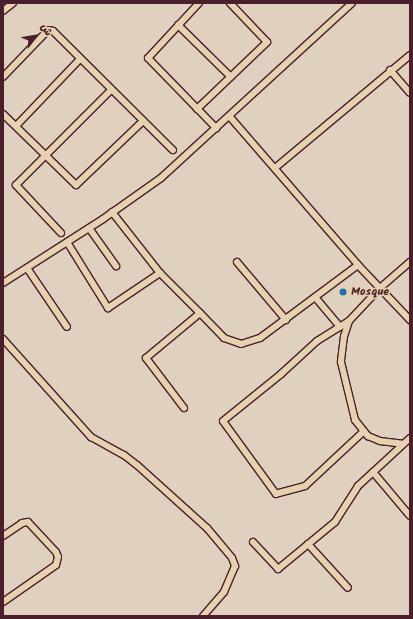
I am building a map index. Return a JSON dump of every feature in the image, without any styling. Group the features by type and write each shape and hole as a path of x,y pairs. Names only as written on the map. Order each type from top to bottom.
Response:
{"street":[{"path":"3,11 13,3"},
{"path":"199,3 148,58 216,128"},
{"path":"197,109 267,42 230,3"},
{"path":"3,283 89,228 161,178 230,117 352,3"},
{"path":"178,25 231,77"},
{"path":"3,77 50,30 173,150"},
{"path":"275,168 390,70 410,55"},
{"path":"16,126 80,59"},
{"path":"390,70 410,93"},
{"path":"61,233 16,185 111,90"},
{"path":"3,114 76,185 143,121"},
{"path":"230,117 358,265 410,320"},
{"path":"112,212 160,273 224,338 243,344 260,338 358,265"},
{"path":"89,228 116,266"},
{"path":"67,242 108,308 160,273"},
{"path":"237,262 286,320"},
{"path":"363,432 305,486 276,494 223,424 224,418 281,374 317,341 349,321 380,288 410,262"},
{"path":"27,268 67,328"},
{"path":"315,297 340,327"},
{"path":"184,408 146,358 200,313"},
{"path":"349,321 342,342 341,362 355,420 363,432 380,441 403,444"},
{"path":"3,339 90,437 124,455 137,464 206,528 234,560 235,566 224,592 203,616"},
{"path":"253,542 276,569 337,519 356,489 410,438"},
{"path":"373,472 410,516"},
{"path":"3,536 22,523 28,522 56,552 58,557 56,565 3,602"},
{"path":"308,544 348,588"}],"place":[{"name":"Mosque","path":"343,292"}]}
